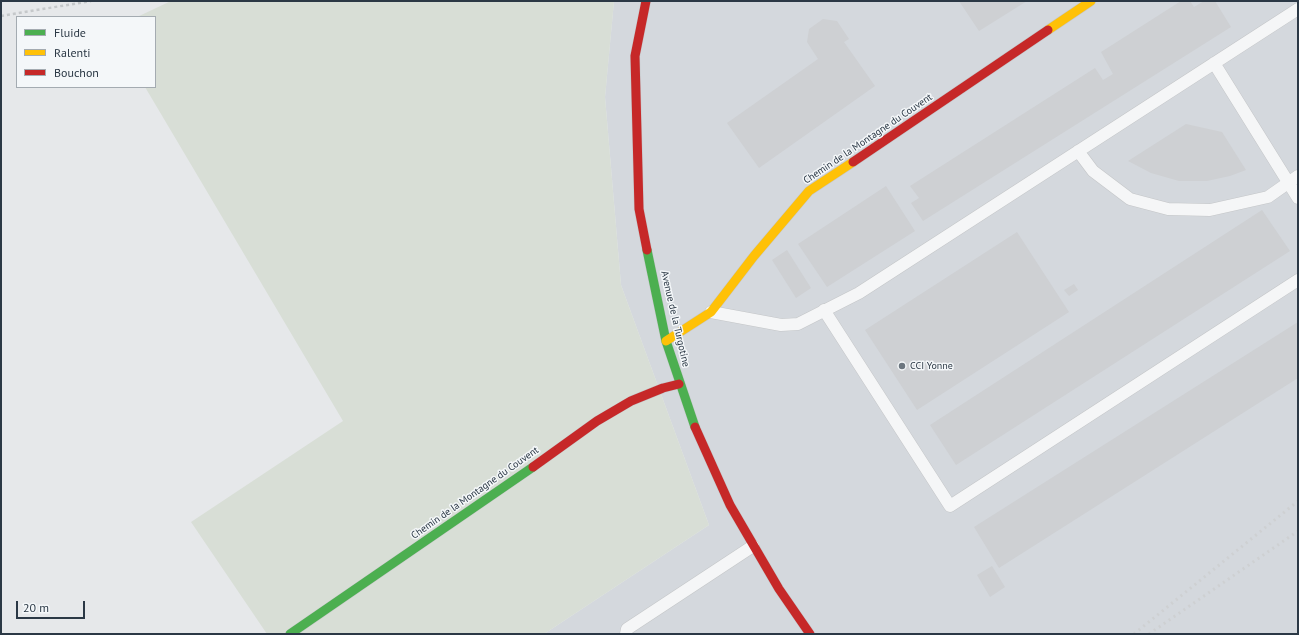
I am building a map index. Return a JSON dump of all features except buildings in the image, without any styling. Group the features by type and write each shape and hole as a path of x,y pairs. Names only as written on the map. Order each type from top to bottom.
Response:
{"street":[{"name":"Avenue de la Turgotine","path":"646,1 635,56 639,209 666,340 680,384 710,465 752,546 810,634"},
{"name":"Chemin de la Montagne du Couvent","path":"666,340 711,312 754,256 809,191 1091,1"},
{"name":"Chemin de la Montagne du Couvent","path":"290,634 449,526 597,421 631,401 663,388 680,384"}],"lane":[{"path":"711,312 780,325 798,324 859,293 1298,9"},
{"path":"1214,63 1293,180 1298,198"},
{"path":"1078,150 1093,171 1130,199 1168,209 1210,210 1268,197 1293,180"},
{"path":"824,310 950,506 1298,280"},
{"path":"626,634 627,629 752,546"}],"path":[{"path":"1,16 91,1"}],"shaded area":[{"path":"171,1 614,1 605,97 621,285 709,525 544,634 267,634 191,522 343,421 146,88 156,88 156,16 139,16"},
{"path":"614,1 1298,1 1298,634 544,634 709,525 621,285 605,97"}],"railway":[{"path":"1134,634 1298,501"},
{"path":"1149,634 1298,531"}],"traffic: fast":[{"path":"647,250 666,341 695,427"},
{"path":"290,634 533,467"}],"traffic: slow":[{"path":"1048,30 1091,1"},
{"path":"666,341 711,312 754,256 809,191 853,162"}],"traffic: jam":[{"path":"646,1 635,56 639,209 647,250"},
{"path":"853,162 1048,30"},
{"path":"533,467 597,421 631,401 663,388 679,384"},
{"path":"695,427 730,505 779,589 810,634"}],"place":[{"name":"CCI Yonne","path":"902,366"}]}
